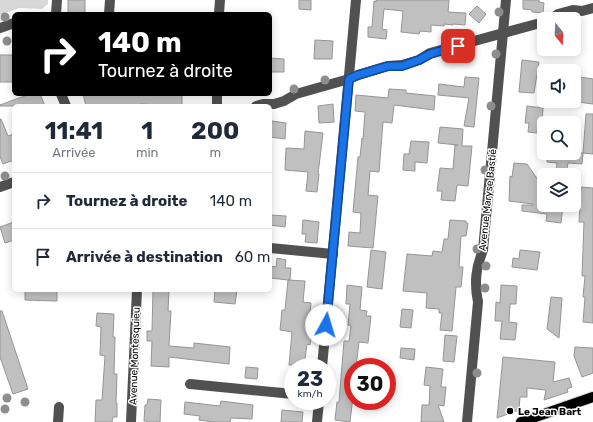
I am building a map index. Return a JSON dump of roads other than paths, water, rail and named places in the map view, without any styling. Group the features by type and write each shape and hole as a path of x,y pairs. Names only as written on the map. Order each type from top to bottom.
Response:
{"main road":[{"path":"521,422 593,397"}],"street":[{"path":"56,0 56,12"},
{"path":"109,12 110,0"},
{"path":"219,12 220,0"},
{"path":"323,358 356,0"},
{"name":"Avenue Maryse Bastié","path":"467,422 478,302 475,287 478,264 483,250 506,0"},
{"path":"566,12 573,10 582,11 593,8"},
{"path":"0,28 12,24"},
{"path":"272,104 284,101 296,94 358,75 388,66 402,66 430,54 537,24"},
{"path":"0,187 12,183"},
{"path":"272,248 333,254"},
{"name":"Avenue Montesquieu","path":"131,422 137,292"},
{"path":"190,384 284,393"},
{"path":"58,422 59,407"},
{"path":"317,422 318,410"}],"place":[{"name":"Le Jean Bart","path":"510,411"}]}
